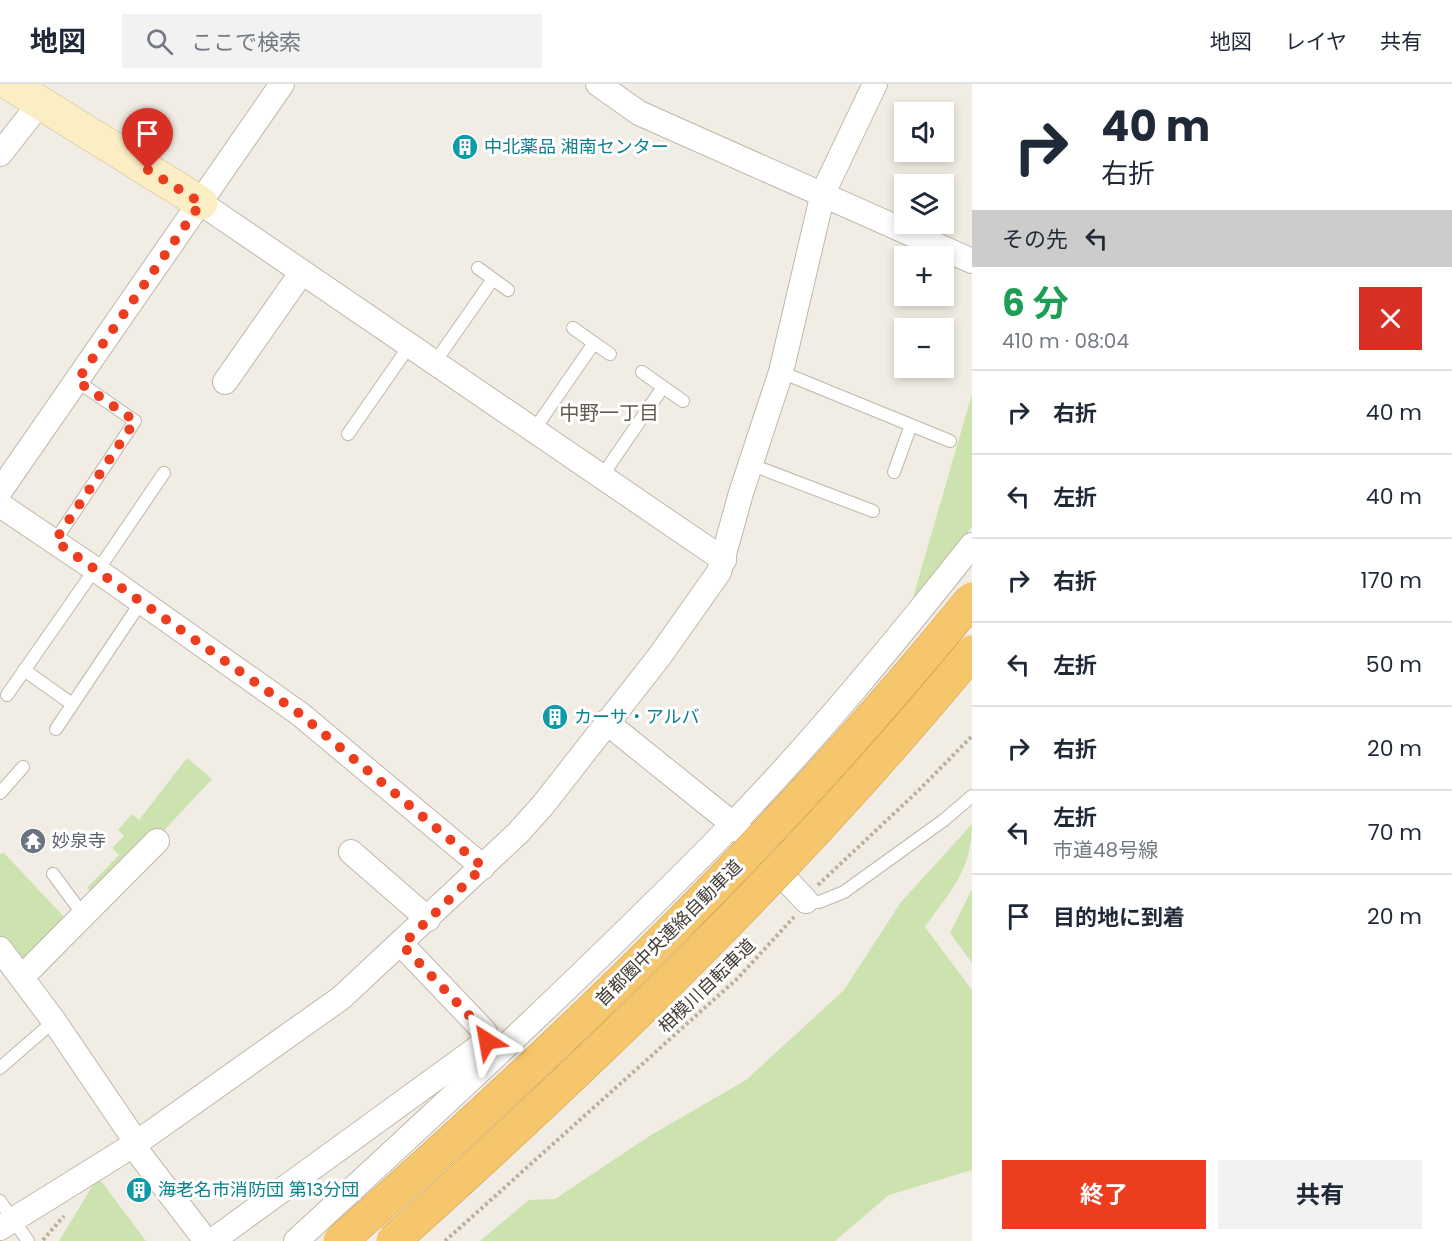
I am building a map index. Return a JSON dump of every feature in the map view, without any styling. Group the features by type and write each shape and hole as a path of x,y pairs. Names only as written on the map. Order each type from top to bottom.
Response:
{"highway":[{"name":"首都圏中央連絡自動車道","path":"340,1241 456,1139 591,1011 714,889 821,776 972,599"},
{"name":"首都圏中央連絡自動車道","path":"393,1241 619,1032 715,936 849,794 972,652"}],"street":[{"path":"10,84 201,203 724,560"},
{"path":"0,491 282,84"},
{"path":"598,84 639,113 972,261"},
{"path":"5,1216 135,1144 341,998 402,945 543,805 696,607 719,572 724,560 741,493 782,372 823,193 875,84"},
{"path":"0,154 40,103"},
{"path":"225,382 302,272"},
{"path":"0,505 97,569 300,714 483,867"},
{"path":"297,1241 501,1052 733,824 808,742 919,612 972,545"},
{"path":"606,722 733,824 806,901"},
{"path":"22,977 157,841"},
{"path":"351,852 428,919"},
{"path":"212,1241 487,1041 485,1032 402,945"},
{"path":"2,956 22,977 54,1021 135,1144 206,1241"}],"lane":[{"path":"478,268 508,290"},
{"path":"435,362 493,279"},
{"path":"573,328 610,354"},
{"path":"534,430 594,342"},
{"path":"348,434 410,345"},
{"path":"642,372 683,400"},
{"path":"782,372 950,441"},
{"path":"55,541 135,421 77,381"},
{"path":"602,476 663,387"},
{"path":"894,472 911,425"},
{"path":"752,465 873,510"},
{"path":"7,694 164,473"},
{"path":"56,729 141,602"},
{"path":"24,670 72,704"},
{"path":"0,793 23,767"},
{"path":"806,901 819,902 844,892 944,820 972,796"},
{"path":"53,874 84,916"},
{"path":"0,1068 54,1021"},
{"path":"5,1216 28,1241"}],"path":[{"name":"相模川自転車道","path":"445,1241 738,978 826,875 920,789 972,736"},
{"path":"41,1241 64,1216"}],"green space":[{"path":"972,394 972,527 912,601"},
{"path":"187,758 212,779 157,838 93,893 87,888 119,855 112,848 124,836 118,830 132,814 139,820"},
{"path":"972,824 971,840 964,868 951,891 925,927 972,990 972,1170 889,1195 835,1241 480,1241 529,1200 555,1199 651,1135 746,1080 844,990 901,902"},
{"path":"3,852 67,920 24,960 17,959 0,940 0,855"},
{"path":"972,889 972,963 950,933"},
{"path":"98,1177 146,1241 59,1241"}],"place":[{"name":"中北薬品 湘南センター","path":"465,147"},
{"name":"カーサ・アルバ","path":"555,717"},
{"name":"妙泉寺","path":"33,841"},
{"name":"海老名市消防団 第13分団","path":"139,1190"}],"district":[{"name":"中野一丁目","path":"609,413"}],"route":[{"path":"148,170 201,203 77,381 135,421 55,541 300,714 483,867 402,945 485,1032 487,1041"}]}
